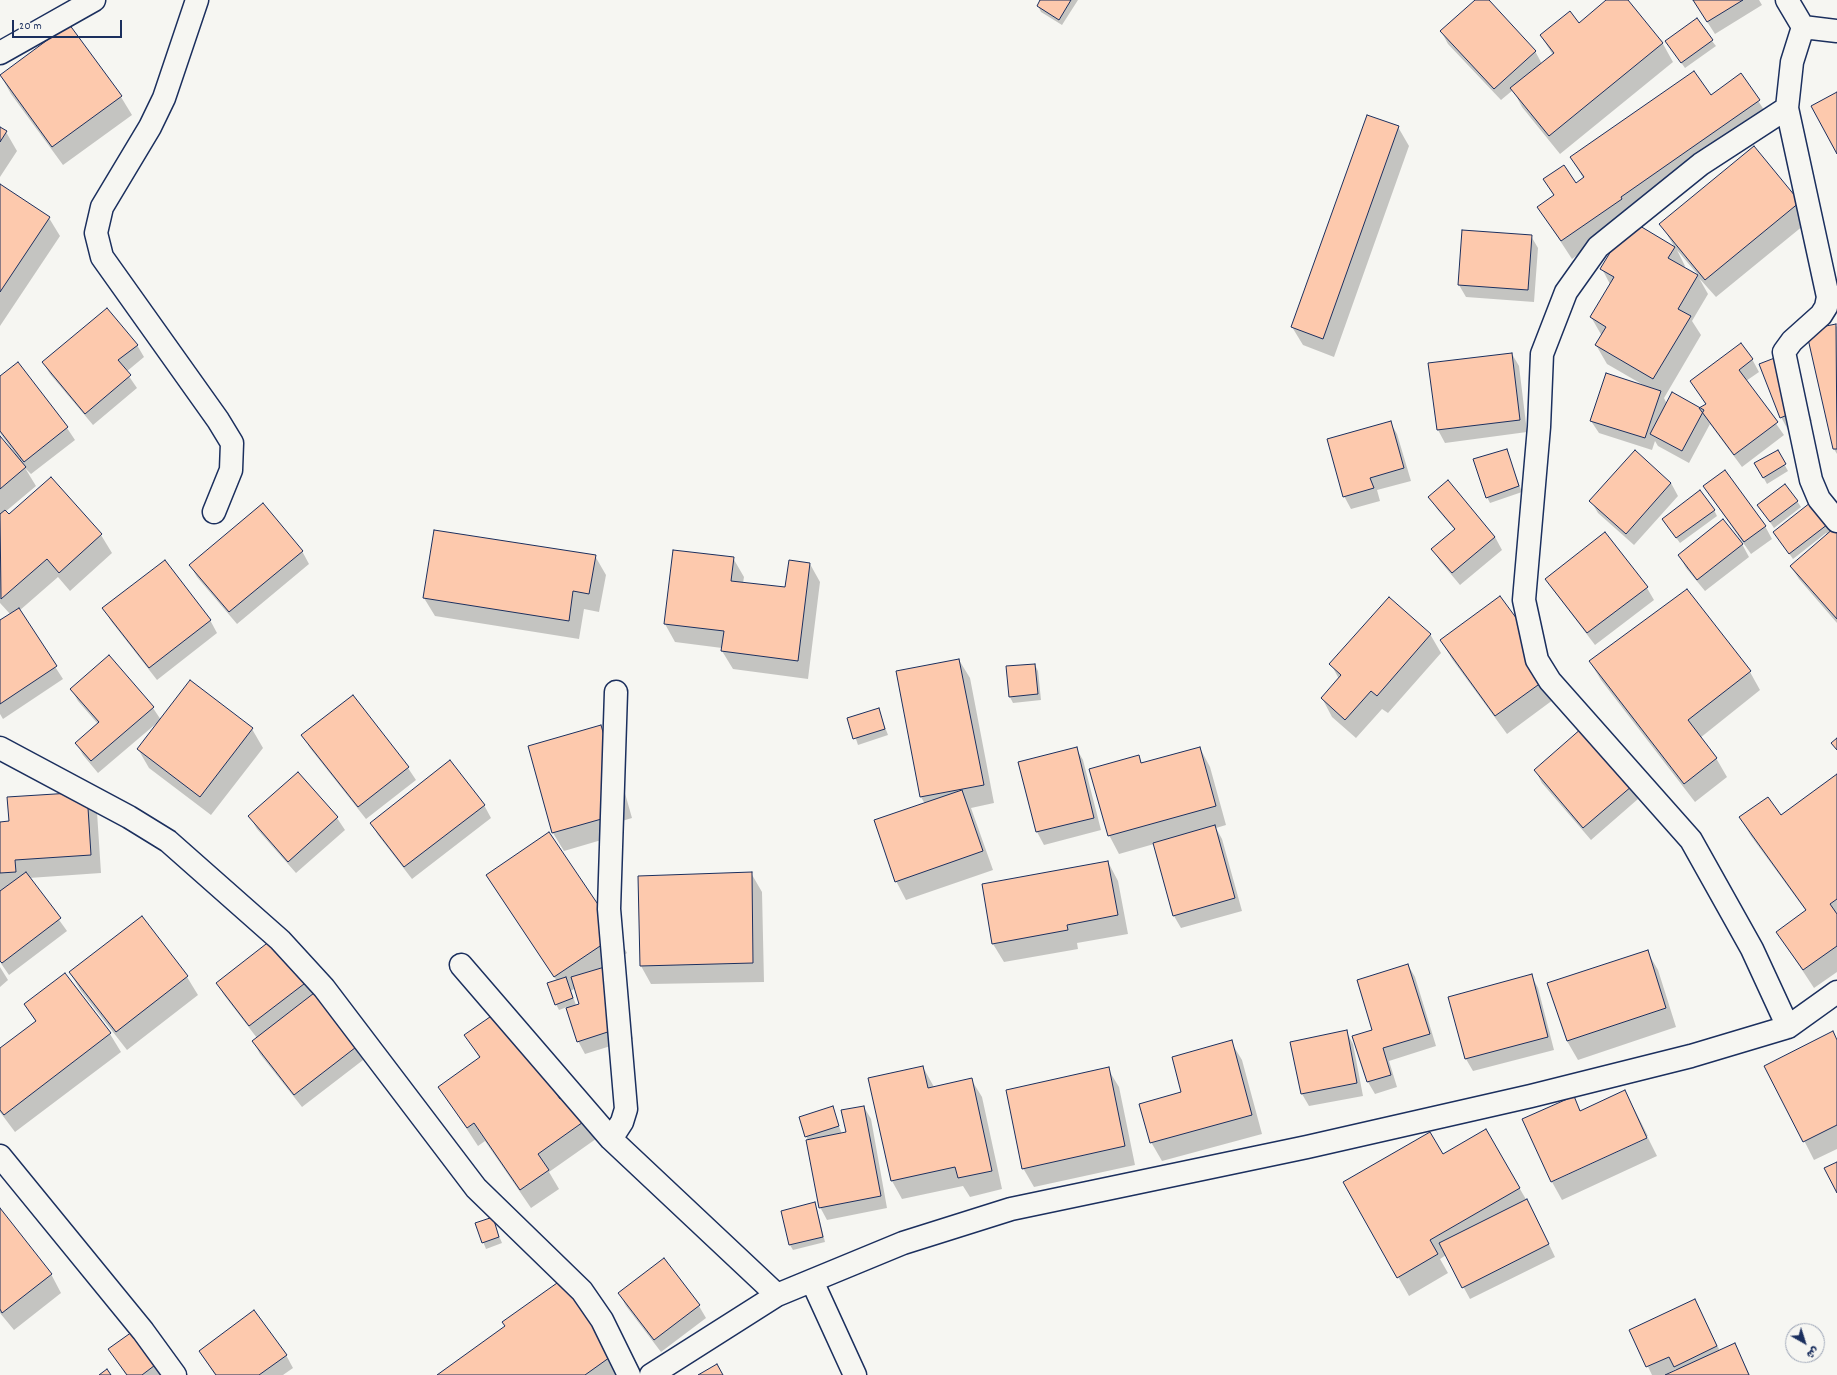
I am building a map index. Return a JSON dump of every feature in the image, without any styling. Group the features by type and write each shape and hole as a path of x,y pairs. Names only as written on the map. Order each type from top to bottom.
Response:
{"street":[{"path":"0,52 94,0"},
{"path":"198,0 164,98 150,127 102,207 96,233 102,257 218,420 232,443 231,470 214,512"},
{"path":"1787,0 1803,27 1792,62 1787,108 1828,297 1826,307 1821,315 1792,341 1784,352 1811,480 1819,500 1837,521"},
{"path":"1803,27 1837,31"},
{"path":"1787,108 1701,164 1598,247 1566,292 1542,354 1539,427 1524,600 1537,660 1550,681 1691,840 1752,949 1788,1027"},
{"path":"611,1138 622,1122 626,1109 609,909 616,692"},
{"path":"0,748 129,817 168,841 280,940 324,988 476,1188 582,1292 602,1320 630,1375"},
{"path":"461,965 611,1138 777,1295"},
{"path":"651,1375 777,1295 903,1243 1012,1209 1299,1148 1531,1096 1691,1056 1788,1027 1837,992"},
{"path":"0,1156 143,1331 175,1375"},
{"path":"812,1281 856,1375"}],"building":[{"path":"1040,0 1071,0 1059,20 1037,6"},
{"path":"1475,0 1489,0 1536,51 1494,89 1440,31"},
{"path":"1606,0 1628,0 1663,43 1549,136 1510,88 1554,53 1540,35 1570,11 1579,23"},
{"path":"1693,0 1743,0 1707,22"},
{"path":"1697,18 1713,40 1681,63 1665,41"},
{"path":"69,24 122,96 52,147 0,75"},
{"path":"1694,71 1711,95 1741,73 1760,100 1621,197 1622,199 1561,241 1537,207 1554,195 1543,179 1564,165 1576,183 1584,177 1570,157"},
{"path":"1837,92 1837,154 1811,106"},
{"path":"1367,115 1399,126 1323,339 1291,327"},
{"path":"0,127 7,131 0,142"},
{"path":"1754,146 1800,202 1705,280 1659,224"},
{"path":"0,184 50,217 0,292"},
{"path":"1630,220 1675,247 1668,258 1698,275 1678,309 1691,316 1653,379 1595,345 1606,327 1590,317 1614,277 1600,269"},
{"path":"1462,230 1532,235 1528,290 1458,285"},
{"path":"107,308 138,345 118,360 131,375 85,414 42,362"},
{"path":"1836,324 1837,449 1833,449 1806,330"},
{"path":"1741,343 1753,359 1739,370 1778,422 1734,455 1699,408 1706,404 1690,381"},
{"path":"1512,353 1520,420 1437,430 1428,363"},
{"path":"1785,354 1805,408 1780,418 1759,364"},
{"path":"18,362 68,427 24,462 0,431 0,376"},
{"path":"1606,373 1661,391 1645,438 1590,421"},
{"path":"1672,392 1704,410 1682,451 1650,434"},
{"path":"1391,421 1404,468 1370,478 1374,488 1343,497 1327,439"},
{"path":"0,436 26,467 0,489"},
{"path":"1507,449 1519,486 1486,498 1473,459"},
{"path":"1635,450 1671,483 1626,534 1589,501"},
{"path":"1778,450 1786,464 1763,478 1754,463"},
{"path":"1725,470 1766,526 1744,542 1703,486"},
{"path":"51,477 102,534 59,573 47,559 1,599 0,514 5,510 9,514"},
{"path":"1448,480 1495,537 1452,573 1431,549 1455,529 1428,497"},
{"path":"1785,484 1798,501 1770,522 1757,505"},
{"path":"1700,490 1715,510 1676,538 1662,519"},
{"path":"1815,499 1832,521 1789,554 1773,532"},
{"path":"263,503 303,551 229,612 189,565"},
{"path":"1723,519 1743,544 1697,580 1678,555"},
{"path":"1834,528 1837,532 1837,619 1790,566"},
{"path":"434,530 596,555 589,594 573,591 569,621 423,598"},
{"path":"1605,532 1648,587 1587,633 1545,579"},
{"path":"673,550 734,557 731,581 785,587 789,560 810,563 798,661 721,651 724,631 664,624"},
{"path":"165,560 211,620 149,668 102,608"},
{"path":"1687,589 1751,671 1688,720 1717,758 1684,784 1589,661"},
{"path":"1500,596 1556,672 1495,716 1440,640"},
{"path":"1389,597 1431,634 1377,696 1371,691 1345,720 1321,698 1341,675 1329,664"},
{"path":"19,608 57,666 0,704 0,620"},
{"path":"109,655 154,707 91,761 75,743 99,722 70,689"},
{"path":"959,659 984,785 920,797 896,671"},
{"path":"1035,664 1038,694 1009,697 1006,666"},
{"path":"190,680 253,728 200,797 137,749"},
{"path":"353,695 409,767 358,807 301,735"},
{"path":"879,708 885,729 853,739 847,718"},
{"path":"601,725 622,800 605,818 552,833 528,746"},
{"path":"1582,728 1632,786 1583,828 1534,770"},
{"path":"1837,738 1837,750 1831,743"},
{"path":"1077,747 1094,818 1036,832 1018,762"},
{"path":"1200,747 1216,806 1108,836 1089,769 1139,755 1141,763"},
{"path":"450,760 485,805 404,867 370,823"},
{"path":"298,772 338,817 288,862 248,816"},
{"path":"1837,774 1837,899 1830,904 1837,914 1837,946 1803,970 1776,932 1806,910 1739,817 1768,797 1781,815"},
{"path":"962,790 983,851 895,882 874,820"},
{"path":"87,792 91,855 15,860 16,872 0,873 0,822 9,821 7,797"},
{"path":"1215,825 1235,898 1173,916 1153,843"},
{"path":"549,832 618,934 554,977 486,875"},
{"path":"1108,861 1118,915 1067,925 1068,930 992,944 982,884"},
{"path":"26,872 61,918 2,963 0,961 0,891"},
{"path":"752,872 753,963 640,966 638,876"},
{"path":"142,916 188,976 116,1032 69,972"},
{"path":"284,930 317,974 249,1026 216,983"},
{"path":"1648,950 1666,1008 1567,1041 1547,983"},
{"path":"1408,964 1430,1034 1383,1048 1391,1075 1367,1082 1352,1036 1372,1030 1357,980"},
{"path":"608,966 626,1026 577,1042 566,1008 579,1004 571,977"},
{"path":"65,973 111,1033 4,1115 0,1110 0,1048 36,1021 24,1004"},
{"path":"1532,974 1548,1037 1465,1059 1448,997"},
{"path":"566,977 573,998 555,1005 547,983"},
{"path":"318,990 360,1044 294,1095 252,1041"},
{"path":"500,1010 560,1099 575,1088 593,1115 538,1154 549,1170 520,1190 474,1123 467,1128 438,1087 480,1057 464,1035"},
{"path":"1347,1030 1357,1083 1301,1094 1290,1042"},
{"path":"1833,1031 1837,1040 1837,1125 1803,1142 1764,1066"},
{"path":"1232,1040 1252,1115 1150,1143 1139,1104 1181,1092 1172,1057"},
{"path":"923,1066 928,1088 972,1078 992,1171 958,1178 955,1167 891,1181 868,1078"},
{"path":"1109,1067 1125,1146 1022,1169 1006,1090"},
{"path":"1625,1090 1647,1138 1551,1182 1522,1119 1574,1096 1580,1111"},
{"path":"833,1106 839,1126 805,1137 799,1117"},
{"path":"864,1106 881,1196 819,1208 806,1140 846,1132 841,1110"},
{"path":"1486,1129 1520,1188 1430,1240 1438,1254 1397,1278 1343,1182 1430,1132 1443,1154"},
{"path":"1837,1162 1837,1193 1824,1168"},
{"path":"1527,1199 1549,1244 1462,1288 1439,1243"},
{"path":"815,1202 823,1237 789,1245 781,1211"},
{"path":"0,1208 52,1274 2,1313 0,1309"},
{"path":"493,1217 499,1237 482,1243 475,1223"},
{"path":"664,1258 700,1305 654,1340 618,1293"},
{"path":"574,1271 627,1345 585,1375 437,1375 505,1326 502,1322"},
{"path":"1695,1299 1717,1346 1674,1367 1669,1357 1646,1367 1629,1330"},
{"path":"254,1310 287,1355 259,1375 216,1375 199,1351"},
{"path":"139,1327 163,1359 142,1375 127,1375 108,1349"},
{"path":"1735,1343 1749,1375 1665,1375"},
{"path":"717,1364 723,1375 698,1375"},
{"path":"107,1369 111,1375 99,1375"}]}
